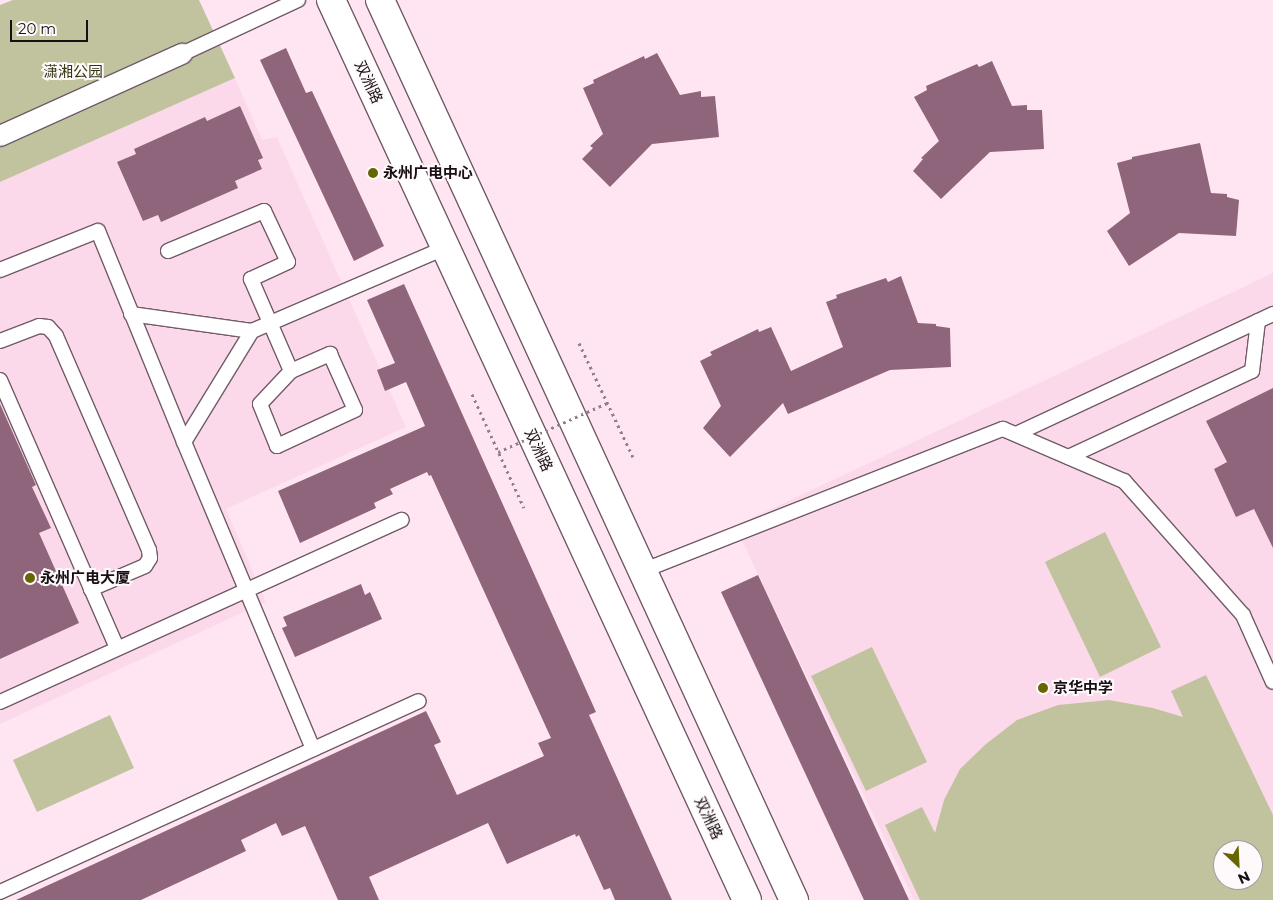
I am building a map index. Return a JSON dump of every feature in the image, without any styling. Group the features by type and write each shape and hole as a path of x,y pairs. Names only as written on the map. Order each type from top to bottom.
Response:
{"main road":[{"name":"双洲路","path":"331,0 747,900"},
{"path":"380,0 794,900"}],"street":[{"path":"0,136 182,54"}],"lane":[{"path":"182,54 298,0"},
{"path":"168,251 264,211 288,262 251,280 291,371"},
{"path":"0,270 98,231 184,442 314,749"},
{"path":"131,314 252,331 446,248"},
{"path":"1016,434 1273,314"},
{"path":"1068,457 1252,371 1258,321"},
{"path":"0,341 39,326 48,327 56,336 149,550 150,558 145,566 91,589"},
{"path":"184,442 252,331"},
{"path":"330,354 355,410 277,446 260,404 291,371 330,354"},
{"path":"0,380 117,648"},
{"path":"642,571 1003,429 1124,481 1243,615 1273,682"},
{"path":"0,702 402,520"},
{"path":"0,892 419,701"}],"path":[{"path":"579,343 633,457"},
{"path":"472,394 524,508"},
{"path":"498,452 607,403"}],"shaded area":[{"path":"235,78 262,140 277,137 406,427 226,509 266,602 0,724 0,182"},
{"name":"京华中学","path":"1273,273 1273,900 914,900 735,526"}],"green space":[{"name":"潇湘公园","path":"13,0 199,0 235,78 0,182 0,5"},
{"path":"1105,532 1161,647 1100,677 1045,562"},
{"path":"872,647 927,762 866,791 811,676"},
{"path":"1206,675 1273,815 1273,900 920,900 885,825 922,807 935,833 944,800 960,769 986,744 1017,720 1058,705 1109,700 1153,708 1183,717 1171,691"},
{"path":"110,715 134,768 37,812 13,760"}],"building":[{"path":"286,48 306,93 312,91 384,246 354,261 260,60"},
{"path":"657,53 680,95 701,91 701,97 715,96 719,137 652,144 610,187 582,159 593,148 590,146 603,134 583,88 594,83 593,80 644,56 645,59"},
{"path":"992,61 1012,106 1027,105 1027,110 1042,110 1044,149 990,152 941,199 913,171 923,159 921,158 939,141 914,97 927,90 926,86 977,64 979,67"},
{"path":"240,106 263,158 258,160 262,169 235,181 238,188 161,222 158,215 143,221 117,162 136,154 134,149 205,117 207,121"},
{"path":"1200,143 1211,193 1227,194 1227,197 1239,200 1236,236 1179,233 1129,266 1107,231 1130,213 1117,163 1132,159 1132,157"},
{"path":"901,276 918,323 936,324 936,326 950,328 951,367 890,370 788,414 783,403 730,457 703,428 721,406 700,361 712,355 710,352 758,329 759,332 771,327 791,371 843,347 826,302 837,298 836,295 886,278 888,282"},
{"path":"404,284 596,712 589,715 672,900 615,900 610,888 604,890 579,835 576,837 575,834 507,864 488,823 369,877 379,900 338,900 305,826 282,836 276,823 241,840 246,851 141,900 16,900 426,711 441,742 434,745 457,795 544,756 538,743 551,738 431,475 429,476 427,472 390,489 393,494 374,503 376,508 300,543 278,491 425,426 406,382 385,391 377,370 395,363 367,300"},
{"path":"1273,388 1273,548 1254,509 1236,517 1214,469 1227,462 1206,421"},
{"name":"永州广电大厦","path":"0,404 36,485 32,487 51,528 39,533 79,623 0,659"},
{"path":"758,575 909,900 864,900 721,592"},
{"path":"361,584 365,595 370,592 382,619 295,657 282,628 287,626 283,617"}],"place":[{"name":"永州广电中心","path":"373,173"},
{"name":"永州广电大厦","path":"30,578"},
{"name":"京华中学","path":"1043,688"}]}
